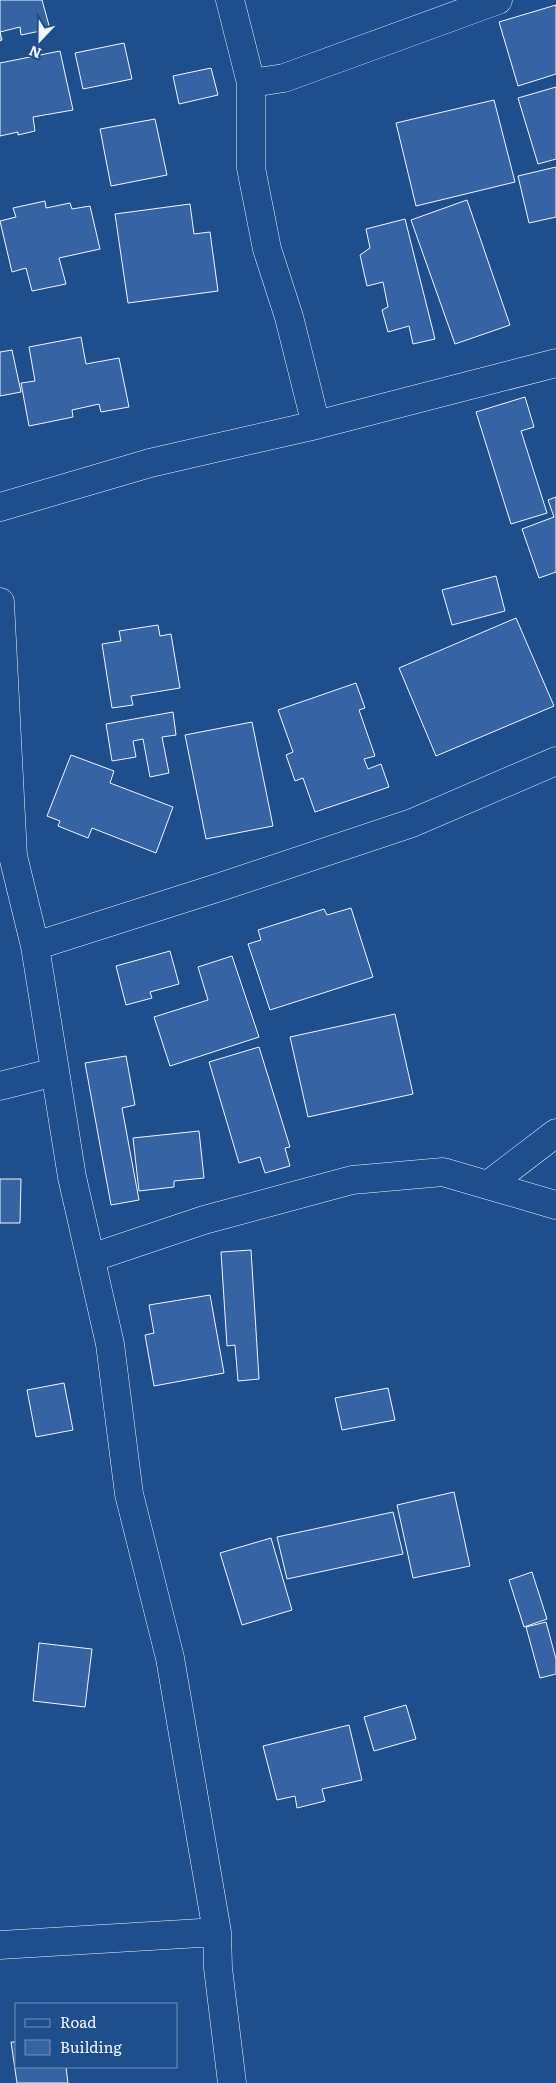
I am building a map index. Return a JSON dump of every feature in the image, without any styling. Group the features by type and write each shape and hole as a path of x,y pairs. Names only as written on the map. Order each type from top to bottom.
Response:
{"street":[{"path":"230,0 251,83 251,168 267,249 289,316 316,425"},
{"path":"251,83 284,78 498,0"},
{"path":"0,507 150,463 316,425 556,363"},
{"path":"0,602 13,856 35,946 72,1177 110,1344 129,1494 170,1658 217,1932 218,1968 232,2083"},
{"path":"35,946 412,823 556,761"},
{"path":"0,1086 55,1072"},
{"path":"488,1185 556,1133"},
{"path":"91,1258 204,1220 352,1180 444,1172 556,1205"},
{"path":"0,1945 217,1932"}],"building":[{"path":"0,0 42,0 50,29 21,35 20,27 0,32"},
{"path":"556,5 556,74 518,86 499,22"},
{"path":"124,43 132,79 83,89 75,53"},
{"path":"60,51 73,110 33,117 35,131 18,135 18,132 0,136 0,63"},
{"path":"211,68 218,95 179,104 173,76"},
{"path":"556,87 556,159 538,164 518,98"},
{"path":"494,100 515,182 416,206 396,123"},
{"path":"155,119 167,175 111,186 100,129"},
{"path":"556,167 556,217 529,223 518,176"},
{"path":"467,200 510,325 455,344 411,220"},
{"path":"45,201 46,208 70,203 72,209 90,206 100,249 59,258 66,284 32,291 26,268 12,272 0,221 16,217 13,208"},
{"path":"190,204 194,234 210,232 218,291 128,303 115,214"},
{"path":"405,219 435,339 413,344 409,326 388,332 382,310 388,307 383,282 367,286 360,255 370,248 366,229"},
{"path":"81,337 86,364 119,358 129,407 101,412 99,404 72,410 73,417 29,426 21,383 35,381 29,347"},
{"path":"12,350 21,392 0,396 0,352"},
{"path":"525,397 534,427 521,431 547,513 511,524 476,412"},
{"path":"556,497 556,572 539,578 522,529 554,517 548,500"},
{"path":"496,576 505,611 452,625 442,590"},
{"path":"516,618 554,706 436,756 399,668"},
{"path":"158,625 160,636 171,634 180,688 131,696 133,705 112,708 102,644 121,641 119,631"},
{"path":"356,683 365,708 359,710 375,756 364,759 368,769 381,764 389,787 315,812 303,778 295,781 286,755 293,752 278,710"},
{"path":"173,712 176,735 162,737 169,773 150,777 143,739 133,741 136,757 112,761 106,724"},
{"path":"252,722 273,826 206,839 185,735"},
{"path":"71,755 114,771 110,783 173,807 156,853 92,828 88,838 58,826 60,821 47,816"},
{"path":"351,908 373,977 270,1010 248,944 261,940 258,930 324,909 327,915"},
{"path":"170,951 179,984 150,992 152,998 126,1005 116,966"},
{"path":"232,956 259,1037 170,1066 154,1017 208,1000 198,967"},
{"path":"395,1014 413,1094 308,1117 290,1037"},
{"path":"259,1047 290,1147 285,1148 290,1166 265,1173 260,1157 239,1163 209,1062"},
{"path":"126,1056 135,1105 122,1108 139,1200 111,1205 85,1063"},
{"path":"199,1131 204,1178 174,1181 174,1187 139,1191 133,1138"},
{"path":"0,1179 21,1179 20,1223 0,1223"},
{"path":"251,1250 259,1379 238,1381 235,1345 227,1346 221,1252"},
{"path":"210,1295 224,1373 154,1386 145,1335 154,1333 149,1305"},
{"path":"64,1383 73,1430 36,1437 27,1390"},
{"path":"388,1388 395,1420 342,1430 335,1398"},
{"path":"454,1492 470,1566 413,1578 397,1505"},
{"path":"393,1512 403,1554 287,1579 277,1537"},
{"path":"271,1538 292,1610 242,1625 220,1553"},
{"path":"532,1572 547,1619 524,1627 509,1580"},
{"path":"546,1622 556,1659 556,1674 540,1678 526,1627"},
{"path":"39,1643 92,1649 85,1707 33,1701"},
{"path":"406,1705 416,1739 374,1751 364,1717"},
{"path":"349,1725 362,1780 322,1789 325,1801 297,1808 295,1796 277,1800 263,1746"},
{"path":"11,2042 15,2042 15,2068 66,2068 68,2083 17,2083"}]}
